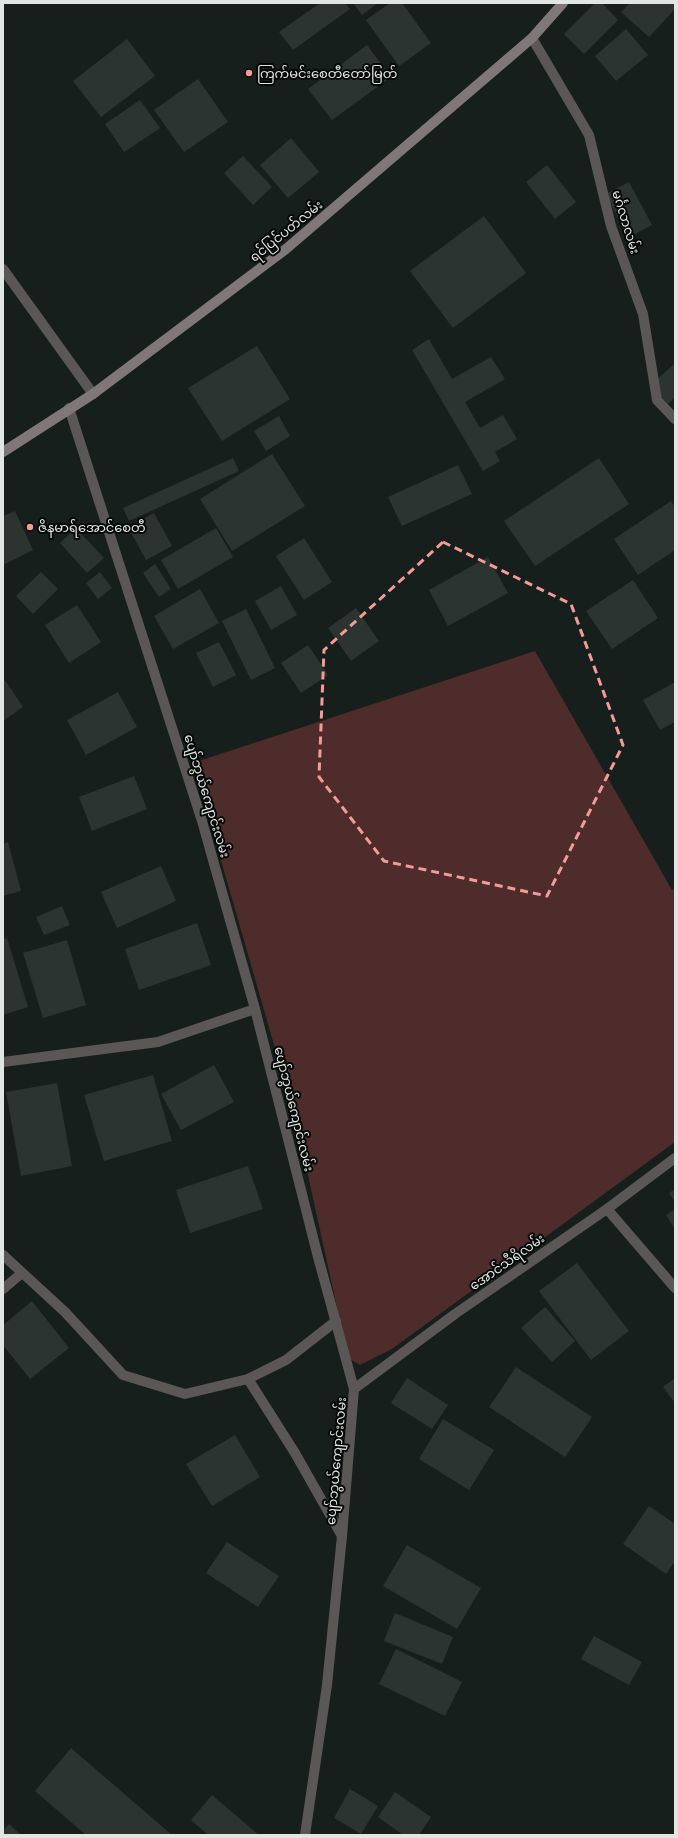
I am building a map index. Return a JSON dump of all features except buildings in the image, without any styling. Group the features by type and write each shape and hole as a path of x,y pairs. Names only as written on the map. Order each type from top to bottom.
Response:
{"street":[{"name":"ရင်ပြင်ပတ်လမ်း","path":"3,452 69,408 93,394 286,250 532,38 563,3"},
{"name":"မင်္ဂလာလမ်း","path":"532,38 589,135 611,226 643,314 657,400 675,419"},
{"path":"3,269 93,394"},
{"name":"ပျော်ဘွယ်ကျောင်းလမ်း","path":"69,408 202,821 255,1009 354,1389 342,1536 327,1685 305,1835"},
{"path":"3,1062 158,1042 255,1009"},
{"name":"အောင်သီရိလမ်း","path":"354,1389 455,1314 607,1209 675,1158"},
{"path":"607,1209 675,1288"},
{"path":"3,1256 65,1312 123,1375 185,1394 248,1379 286,1360 336,1321"},
{"path":"3,1288 22,1273"},
{"path":"248,1379 294,1453 342,1536"}],"highlighted area":[{"path":"443,542 571,604 623,745 547,896 384,861 319,777 324,650"}],"shaded area":[{"path":"535,651 672,890 675,889 675,1142 392,1349 360,1365 348,1358 297,1125 193,763"}],"place":[{"name":"ကြက်မင်းစေတီတော်မြတ်","path":"249,73"},
{"name":"ဇိနမာရ်အောင်စေတီ","path":"30,527"}]}
